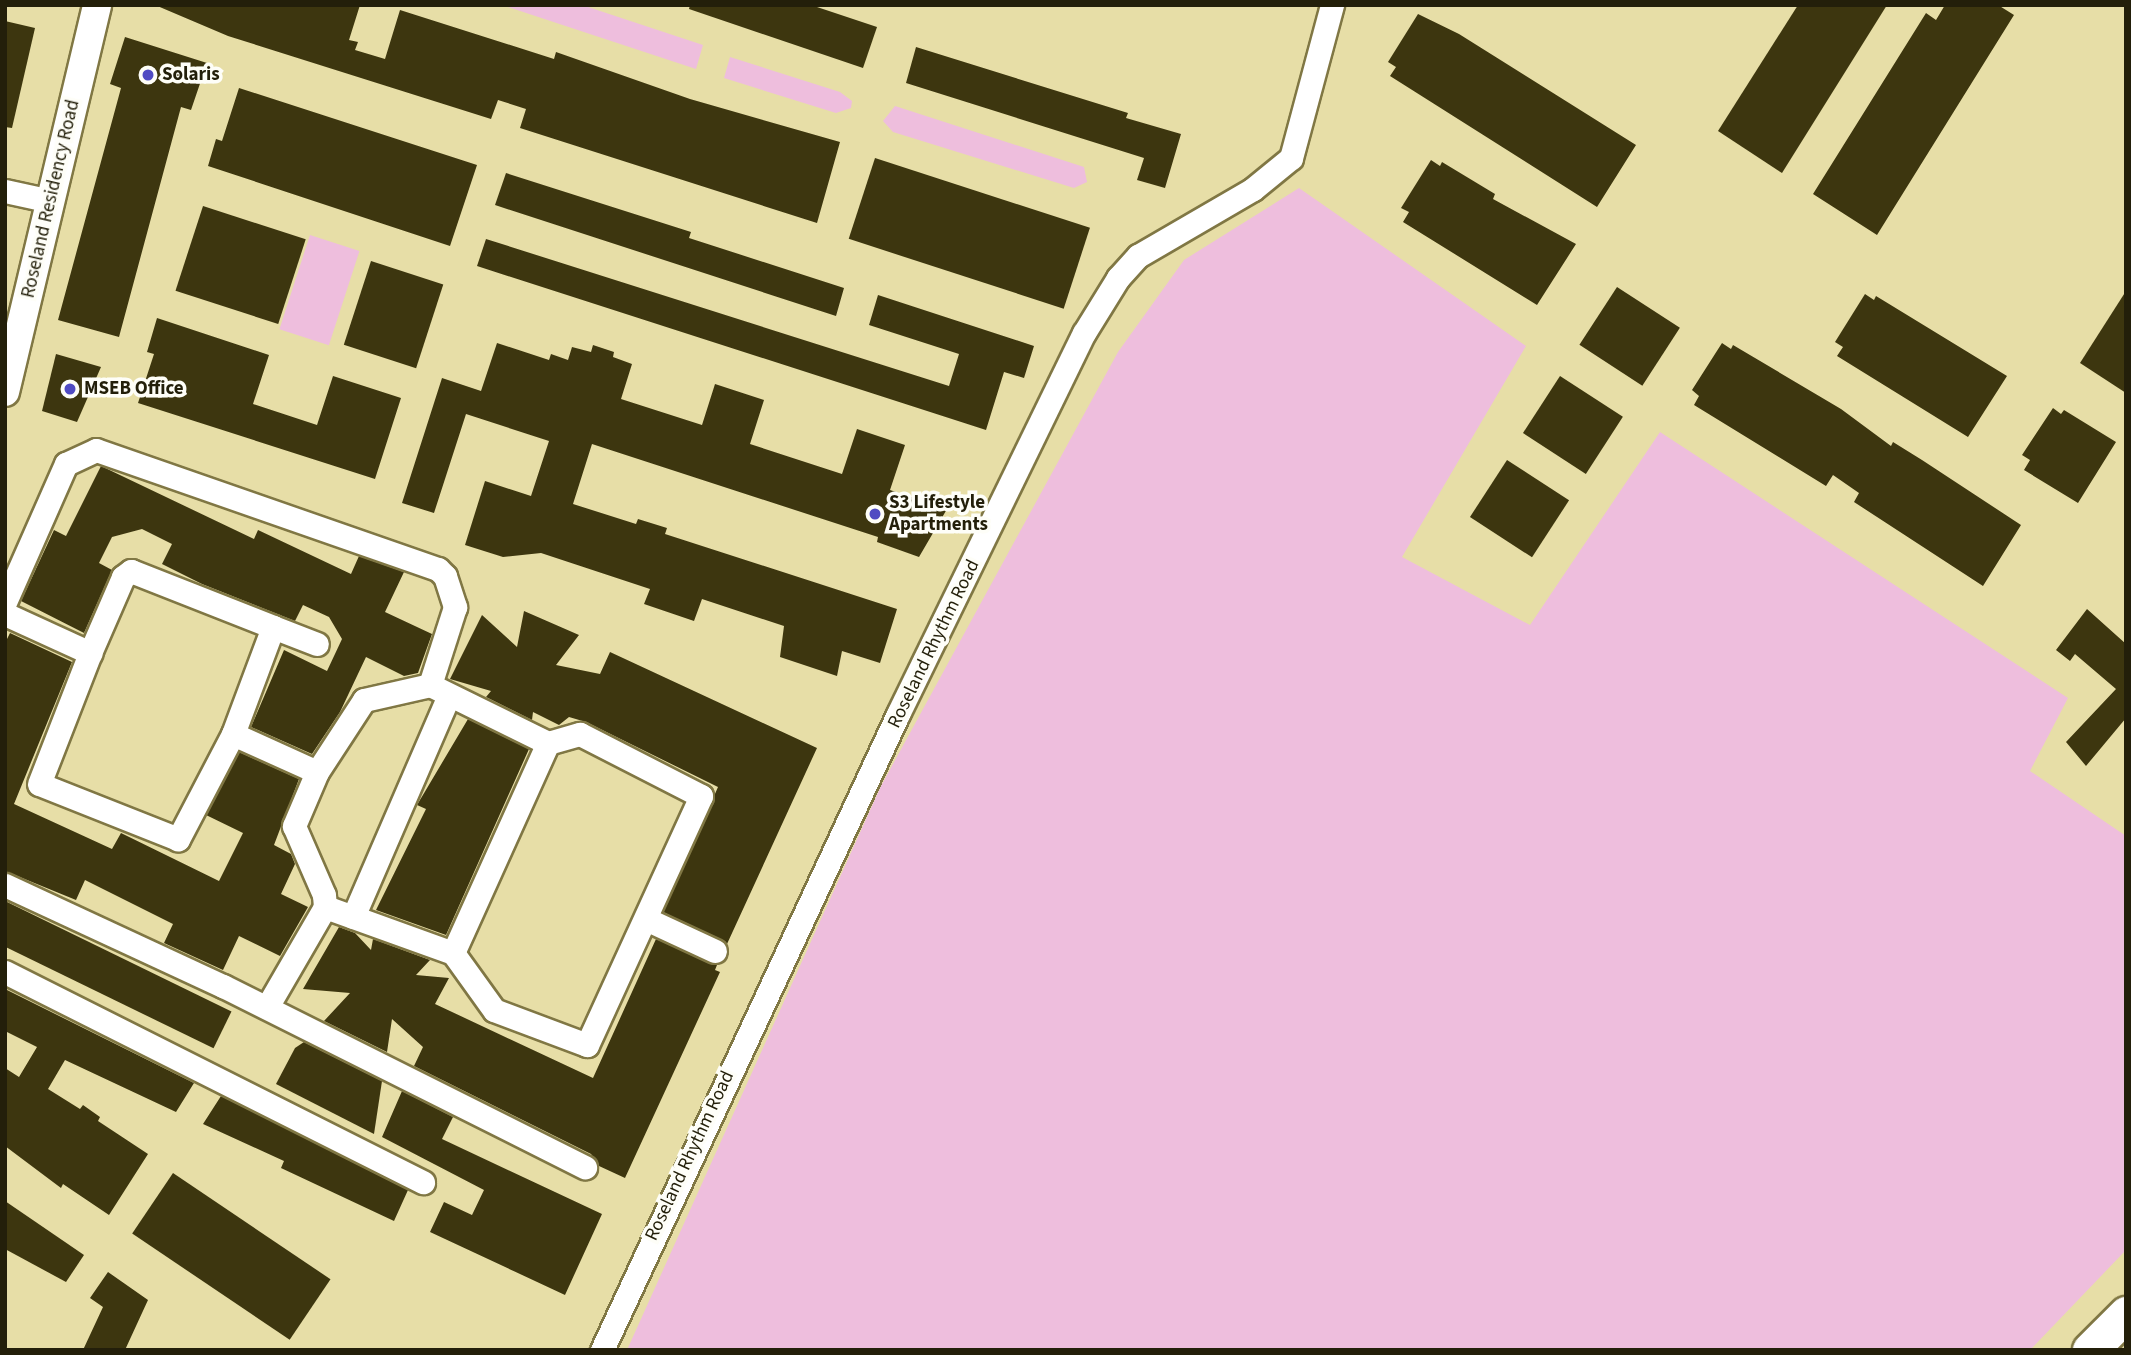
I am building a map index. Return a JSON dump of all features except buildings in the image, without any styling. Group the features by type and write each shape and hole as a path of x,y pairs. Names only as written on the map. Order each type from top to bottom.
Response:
{"main road":[{"path":"2090,1350 2126,1314"}],"street":[{"name":"Roseland Residency Road","path":"5,392 97,5"},
{"name":"Roseland Rhythm Road","path":"602,1350 898,714 1084,333 1118,278 1138,256 1253,189 1291,158 1332,5"},
{"path":"5,191 51,201"},
{"path":"5,602 66,464 96,450 438,569 445,576 455,607 439,691 353,917"},
{"path":"273,627 233,734 178,839 39,784 90,653 123,577 131,571 317,644"},
{"path":"5,614 90,653"},
{"path":"267,1007 325,907 324,895 295,838 294,826 317,772 364,700 439,691 548,743 580,734 701,796 587,1045 494,1010 453,953 325,907"},
{"path":"233,734 317,772"},
{"path":"453,953 548,743"},
{"path":"5,885 267,1007 585,1167"},
{"path":"646,919 715,951"},
{"path":"5,972 423,1182"}],"shaded area":[{"path":"502,5 582,5 703,45 696,69"},
{"path":"730,57 840,92 852,101 851,108 836,113 724,78"},
{"path":"895,106 1084,167 1087,182 1074,188 893,132 883,121"},
{"path":"1299,188 1526,346 1402,557 1530,625 1660,432 2068,698 2030,771 2126,836 2126,1250 2030,1350 627,1350 881,786 1118,352 1184,260"},
{"path":"310,235 359,251 329,345 279,329"}],"place":[{"name":"Solaris","path":"148,75"},
{"name":"MSEB Office","path":"70,389"},
{"name":"S3 Lifestyle Apartments","path":"875,514"}]}
